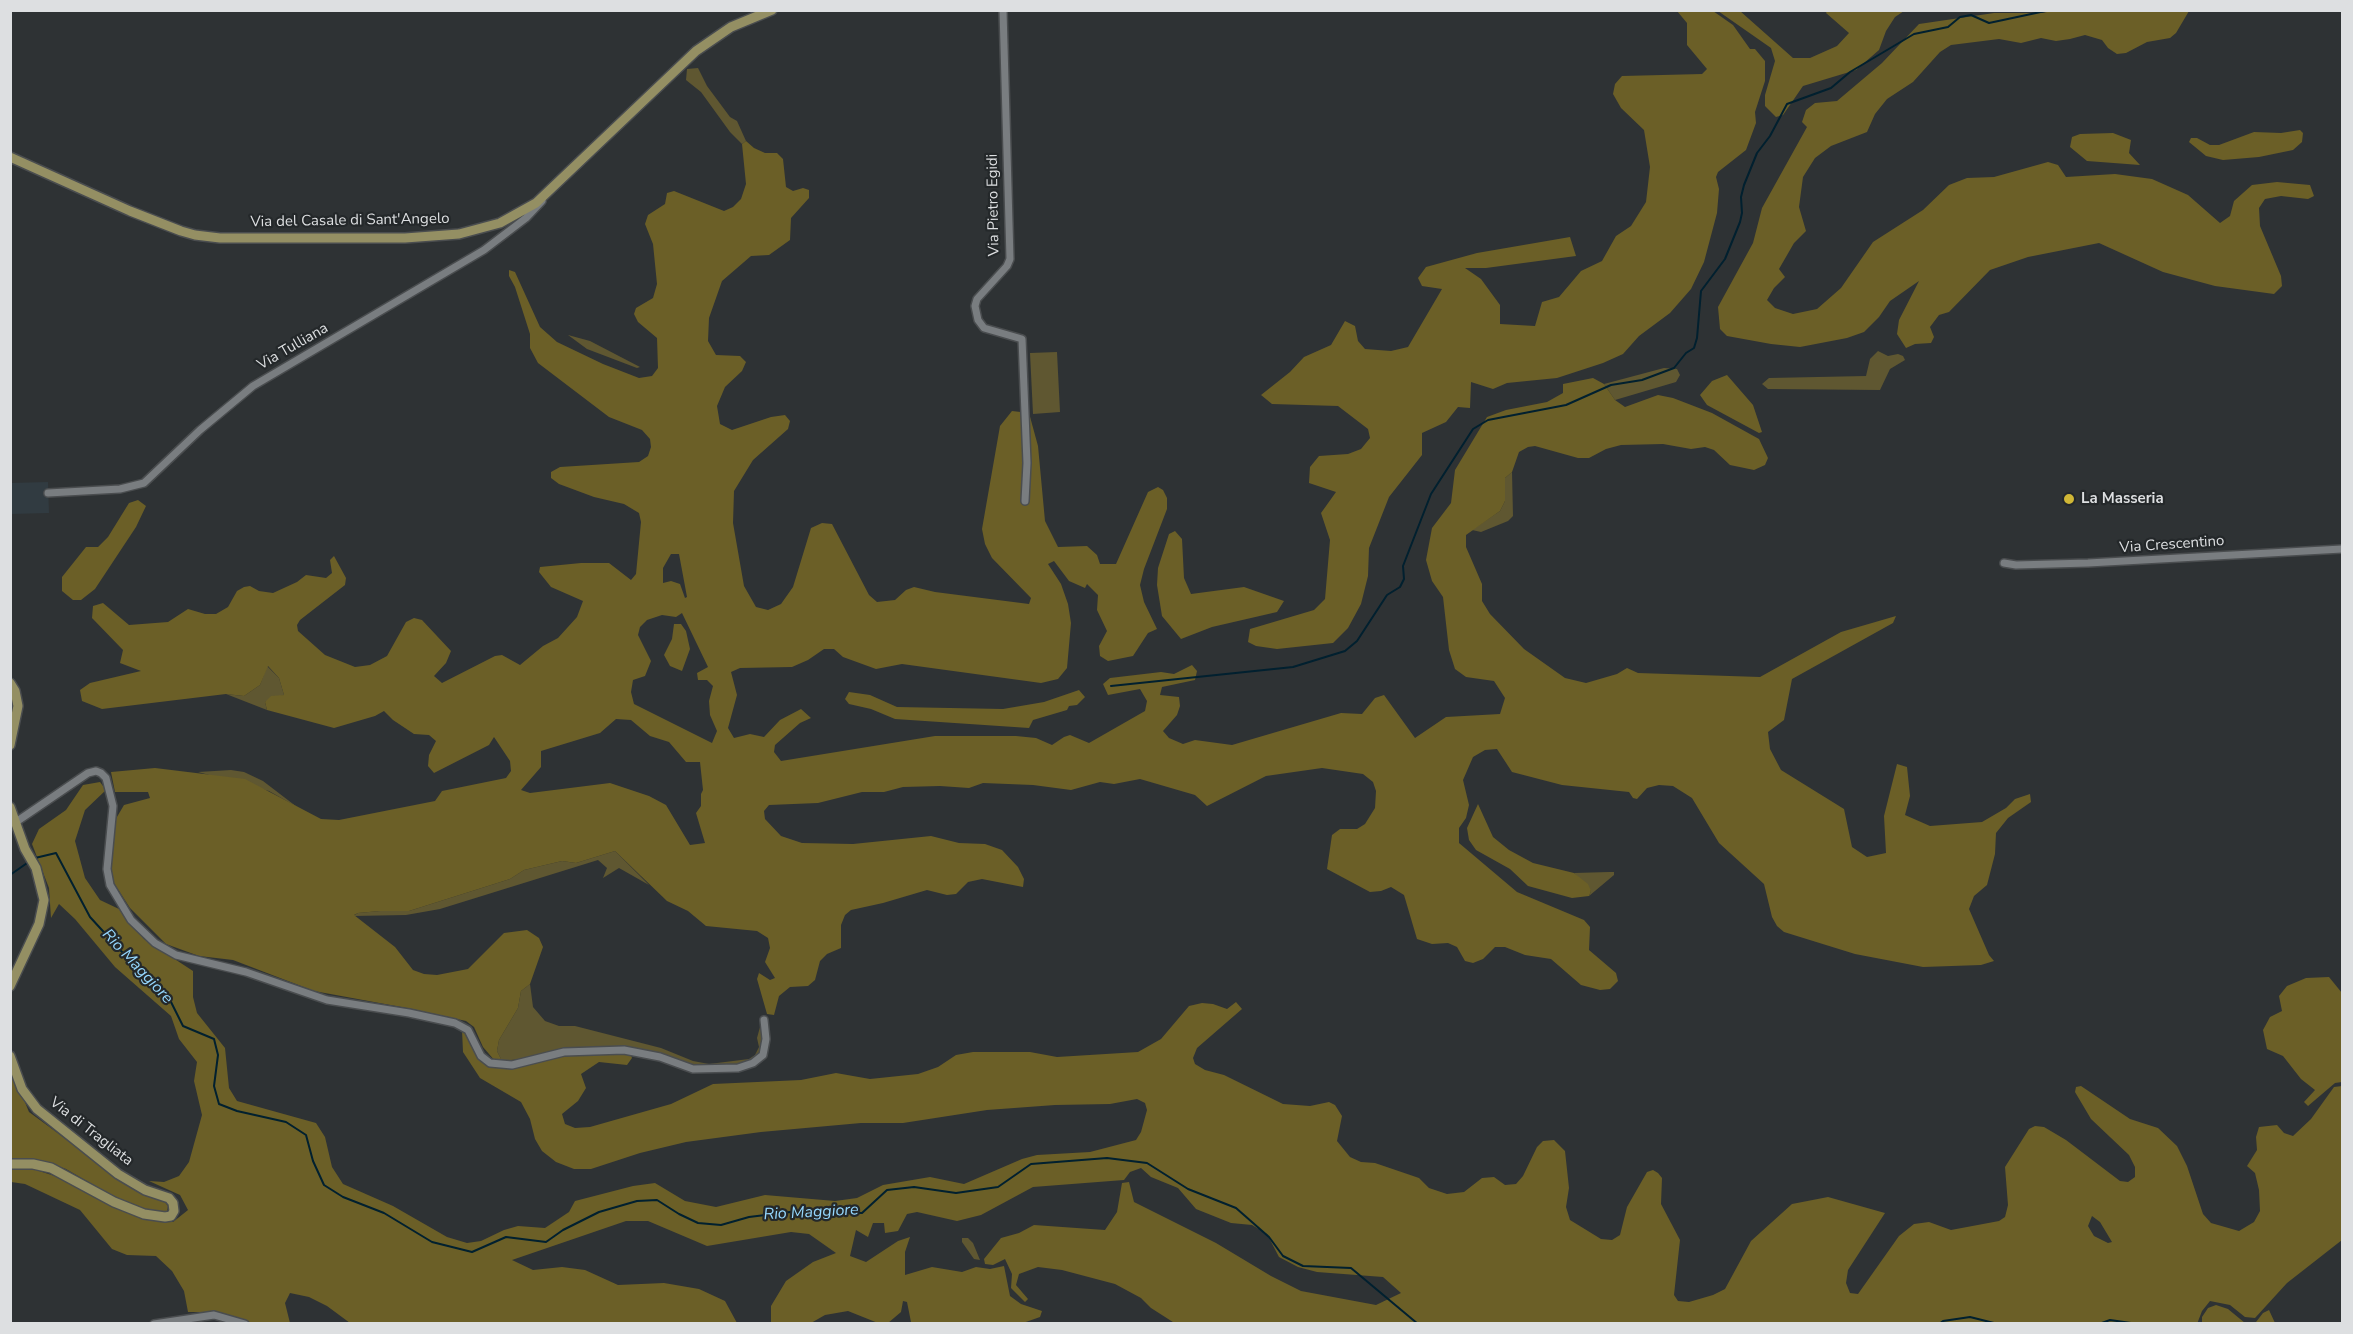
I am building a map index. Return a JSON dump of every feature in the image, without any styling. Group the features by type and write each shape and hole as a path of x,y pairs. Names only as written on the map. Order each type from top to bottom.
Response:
{"main road":[{"name":"Via del Casale di Sant'Angelo","path":"10,157 181,231 220,238 445,236 500,223 525,210 547,194 696,51 731,27 769,11"},
{"path":"10,683 18,706 10,745"},
{"path":"10,807 36,868 43,892 39,924 10,986"},
{"name":"Via di Tragliata","path":"10,1056 22,1089 37,1109 118,1174 145,1190 169,1198 174,1204 174,1211 171,1216 163,1218 144,1214 114,1202 51,1168 33,1164 10,1164"}],"street":[{"name":"Via Pietro Egidi","path":"1003,10 1010,259 1007,266 977,299 975,306 978,320 984,328 1022,339 1027,463 1025,501"},
{"name":"Via Tulliana","path":"48,493 120,489 144,483 200,430 248,390 487,248 533,211 547,194"},
{"name":"Via Crescentino","path":"2004,563 2016,565 2088,563 2343,549"},
{"path":"16,822 88,774 101,773 106,778 112,806 107,869 110,885 131,920 155,943 176,955 246,972 327,1000 410,1013 455,1023 468,1030 481,1056 490,1063 512,1065 564,1052 624,1050 660,1057 693,1069 738,1068 753,1063 763,1055 766,1040 764,1020"},
{"path":"154,1323 214,1315 245,1323"}],"shaded area":[{"path":"2057,10 2189,11 2176,33 2170,38 2147,42 2126,53 2117,54 2102,40 2085,35 2056,41 2041,38 2021,43 1999,39 1951,45 1940,52 1913,82 1887,99 1875,114 1867,132 1831,146 1815,158 1803,177 1799,207 1806,231 1794,243 1779,269 1785,277 1774,288 1767,300 1775,308 1793,314 1817,309 1841,288 1873,242 1923,210 1949,185 1967,178 1994,177 2048,162 2058,165 2066,177 2115,174 2152,179 2188,195 2220,223 2230,216 2234,201 2252,185 2277,182 2310,185 2314,196 2308,199 2281,196 2265,199 2259,208 2260,226 2281,276 2282,286 2274,294 2215,286 2163,272 2099,243 2028,257 1990,270 1949,312 1939,315 1930,327 1934,337 1931,343 1915,344 1906,348 1897,334 1899,320 1919,281 1890,301 1879,317 1864,332 1847,338 1800,347 1727,336 1720,329 1718,307 1753,243 1762,208 1807,127 1802,122 1806,110 1815,103 1837,101 1882,63 1919,24 1994,13 2042,13"},
{"path":"1677,11 1713,11 1733,25 1750,49 1755,49 1765,61 1765,81 1755,112 1756,123 1746,150 1718,172 1716,177 1719,189 1717,213 1704,262 1691,289 1670,313 1639,336 1623,354 1603,363 1557,378 1507,383 1493,389 1471,382 1470,408 1458,407 1446,422 1422,433 1422,455 1389,497 1369,548 1368,576 1361,604 1348,628 1333,643 1277,649 1256,646 1248,642 1250,629 1314,610 1325,599 1330,540 1321,513 1336,492 1309,483 1310,467 1319,456 1348,454 1361,449 1370,438 1368,429 1338,406 1272,404 1261,395 1290,372 1304,357 1331,345 1345,321 1355,326 1358,341 1365,349 1391,351 1408,347 1442,289 1422,286 1418,278 1426,267 1477,253 1570,237 1576,256 1486,268 1465,268 1481,279 1500,305 1500,324 1535,326 1542,302 1559,297 1581,271 1602,261 1616,236 1631,226 1646,202 1650,167 1644,130 1621,108 1613,94 1615,84 1622,76 1702,74 1707,69 1687,45 1687,23"},
{"path":"1718,11 1740,11 1793,58 1810,58 1837,46 1849,33 1826,13 1827,11 1904,11 1895,17 1886,31 1879,50 1856,70 1803,86 1783,115 1776,117 1765,106 1765,95 1775,61 1771,48"},
{"path":"698,68 707,86 730,117 737,121 746,141 742,144 730,132 701,92 686,80 687,69"},
{"path":"2300,130 2303,133 2302,142 2293,150 2259,157 2223,160 2206,156 2189,142 2191,138 2197,138 2210,145 2219,145 2254,132 2281,133"},
{"path":"2113,133 2131,140 2129,153 2140,165 2087,161 2070,147 2072,137 2080,134"},
{"path":"746,141 765,153 777,153 783,159 786,187 793,191 803,188 809,190 809,198 791,218 790,240 769,255 751,256 722,281 709,318 708,341 716,355 740,356 746,362 742,371 725,387 717,406 720,424 732,430 771,417 785,415 790,421 788,429 753,460 734,491 733,523 744,586 756,607 768,610 781,604 793,587 811,528 822,523 832,524 869,595 877,602 895,600 906,590 914,587 935,592 1029,604 1031,598 992,558 985,544 982,529 1000,426 1012,411 1029,413 1038,446 1045,521 1058,547 1087,546 1097,555 1100,564 1116,564 1148,492 1158,487 1163,490 1167,498 1167,509 1140,585 1144,602 1157,629 1148,633 1133,656 1108,661 1100,656 1099,646 1107,631 1097,610 1098,595 1087,584 1085,588 1069,581 1054,561 1048,564 1061,584 1068,604 1071,623 1067,668 1058,679 1041,683 902,664 876,669 843,657 834,649 824,649 792,667 740,668 731,672 737,695 728,728 734,738 750,734 764,737 780,720 801,709 811,718 800,723 775,745 774,752 781,761 935,736 1016,736 1036,738 1052,745 1070,735 1089,743 1145,711 1147,701 1140,689 1108,695 1103,684 1110,678 1161,672 1174,674 1192,665 1197,671 1195,680 1162,687 1160,695 1179,697 1180,706 1177,715 1163,731 1169,738 1183,744 1195,740 1232,745 1341,713 1362,714 1375,698 1384,695 1415,738 1446,717 1500,714 1505,698 1494,681 1466,677 1455,669 1449,650 1443,597 1432,581 1426,560 1432,528 1451,503 1455,470 1487,417 1506,410 1547,402 1563,393 1563,384 1593,378 1604,384 1615,400 1625,407 1658,395 1673,398 1712,413 1759,439 1768,458 1765,465 1754,470 1730,465 1714,450 1705,447 1691,449 1663,444 1621,445 1606,449 1589,458 1578,458 1535,446 1528,447 1519,452 1512,472 1505,478 1505,501 1500,511 1466,535 1466,547 1482,584 1482,601 1490,614 1524,649 1565,678 1586,683 1617,674 1627,668 1638,673 1760,677 1841,632 1896,616 1893,623 1792,679 1784,720 1768,732 1770,749 1781,770 1844,809 1852,847 1867,857 1886,853 1884,816 1897,764 1907,767 1910,796 1905,815 1930,826 1982,822 2006,808 2015,799 2030,794 2031,802 2008,818 1996,833 1995,854 1987,885 1974,896 1969,909 1989,955 1994,961 1981,965 1923,967 1855,954 1784,932 1772,917 1764,884 1719,843 1692,798 1673,786 1659,785 1647,788 1637,799 1633,798 1629,792 1562,785 1512,772 1497,749 1485,750 1473,757 1463,780 1469,805 1466,818 1459,828 1459,843 1517,892 1584,920 1590,927 1589,950 1616,973 1618,981 1610,989 1600,990 1581,985 1551,959 1525,955 1505,947 1495,947 1483,959 1473,963 1465,961 1457,947 1448,943 1432,944 1417,939 1404,895 1391,887 1370,892 1327,869 1332,835 1340,829 1357,829 1365,824 1375,808 1376,791 1373,782 1363,774 1322,768 1266,776 1207,806 1195,795 1140,779 1114,784 1100,782 1071,790 1033,785 983,783 969,788 903,787 884,792 862,792 818,803 769,805 764,811 765,819 781,836 802,843 853,844 931,836 959,843 985,844 1002,850 1018,867 1024,879 1023,887 982,879 968,882 956,894 947,895 927,890 851,910 845,915 841,925 841,948 827,954 820,961 815,980 808,986 790,987 779,996 774,1015 767,1014 757,979 759,973 770,980 775,978 765,962 770,948 768,938 757,931 706,926 688,911 667,901 615,851 576,863 562,861 524,870 510,879 409,911 380,911 354,915 395,947 413,970 424,974 437,975 468,969 504,933 527,930 539,938 543,947 530,984 521,991 518,1008 499,1040 497,1051 502,1061 495,1061 483,1047 474,1027 466,1021 314,991 233,960 199,956 166,944 130,908 112,880 109,862 114,822 124,805 150,798 148,792 115,792 111,772 155,768 245,779 321,819 339,820 435,801 442,791 506,778 511,771 510,761 494,737 489,745 434,773 428,766 429,755 436,741 429,735 414,734 384,711 375,716 334,728 267,710 265,702 271,696 284,695 279,678 268,666 260,685 244,696 226,694 102,709 82,701 80,690 90,683 141,671 120,663 123,650 92,618 93,606 103,603 129,625 168,622 188,609 205,614 216,614 228,607 237,591 244,587 250,586 259,591 273,593 297,582 306,575 326,578 332,573 330,560 334,556 346,578 345,585 300,620 297,625 298,631 325,655 355,667 370,665 387,656 406,622 414,618 422,620 451,651 446,663 434,676 442,683 495,656 502,655 520,665 543,646 558,638 577,617 583,601 551,587 539,572 540,567 609,563 631,580 636,574 641,522 639,513 624,504 594,497 559,484 551,478 551,472 560,467 639,462 648,456 651,447 650,439 642,430 609,417 538,363 530,348 530,334 515,287 509,276 509,270 515,272 540,327 557,342 639,378 652,376 658,368 657,338 638,322 634,314 636,308 653,298 657,284 653,244 645,224 648,215 665,204 667,193 674,191 724,211 733,207 741,199 746,184 742,144","holes":["671,554 679,554 687,597 685,598 680,584 671,581 663,583 663,568","682,613 708,667 697,673 698,680 707,680 713,686 709,701 710,715 717,731 712,743 634,704 631,692 633,680 645,676 651,661 638,635 640,627 647,620 662,615 676,617","616,719 631,720 650,736 669,742 686,762 700,762 703,790 701,806 696,813 705,843 690,845 666,805 649,796 610,783 530,793 521,790 541,767 541,751 600,733"]},
{"path":"568,335 590,341 640,367 637,368 587,349"},
{"path":"1878,351 1888,356 1898,354 1905,360 1890,369 1880,390 1768,389 1762,384 1769,378 1866,376 1870,359"},
{"path":"1057,352 1060,412 1033,414 1030,353"},
{"path":"1664,368 1677,369 1680,375 1676,382 1615,400 1604,384"},
{"path":"1727,375 1753,405 1762,432 1759,433 1707,405 1700,395 1712,381"},
{"path":"1512,472 1513,516 1508,521 1481,532 1472,530 1500,511 1505,501 1505,478"},
{"path":"48,482 49,513 11,514 10,483"},
{"path":"138,500 146,506 136,527 95,589 81,600 73,600 62,591 62,577 86,547 98,547 108,537 129,503"},
{"path":"1175,531 1182,539 1184,578 1191,594 1244,587 1284,601 1277,612 1212,627 1181,639 1162,616 1157,585 1158,568 1169,534"},
{"path":"674,624 681,624 686,631 690,649 682,671 670,666 664,655 672,639"},
{"path":"267,666 279,678 284,695 265,702 267,710 226,694 244,696 260,685"},
{"path":"1079,690 1085,697 1077,705 1033,720 1029,728 895,719 871,709 849,704 845,699 849,692 870,695 897,707 1003,709 1044,702"},
{"path":"231,770 244,772 263,781 297,807 269,791 198,772"},
{"path":"100,782 106,790 85,810 75,841 85,878 100,900 119,909 144,939 193,971 193,997 197,1013 225,1048 229,1088 237,1101 316,1123 325,1137 332,1167 343,1184 393,1206 447,1237 467,1243 481,1241 518,1226 545,1228 569,1212 575,1201 633,1186 655,1183 685,1201 716,1207 765,1195 835,1201 857,1198 883,1185 930,1177 964,1184 1022,1159 1037,1155 1090,1152 1136,1140 1141,1132 1147,1110 1145,1103 1137,1099 1110,1104 987,1110 903,1123 861,1123 761,1132 686,1142 640,1153 591,1169 574,1169 556,1162 542,1151 521,1102 480,1078 463,1052 462,1030 467,1032 483,1061 492,1067 511,1068 563,1055 597,1052 631,1055 632,1058 627,1065 599,1062 581,1074 586,1088 578,1101 562,1114 565,1124 575,1128 590,1127 671,1104 713,1084 801,1080 836,1073 870,1079 918,1074 938,1067 956,1055 973,1052 1030,1052 1057,1057 1138,1052 1161,1039 1189,1006 1202,1003 1227,1009 1236,1002 1242,1009 1197,1048 1193,1058 1195,1064 1205,1070 1224,1075 1283,1104 1310,1106 1329,1102 1335,1105 1342,1116 1337,1141 1350,1157 1361,1162 1375,1163 1419,1178 1429,1188 1447,1194 1464,1192 1482,1178 1494,1177 1505,1185 1516,1184 1523,1176 1537,1147 1543,1141 1554,1140 1565,1151 1569,1188 1566,1207 1570,1220 1601,1239 1612,1240 1620,1235 1627,1207 1647,1172 1653,1170 1658,1173 1662,1178 1661,1204 1680,1240 1674,1295 1678,1301 1689,1302 1725,1289 1751,1241 1792,1204 1828,1197 1885,1213 1848,1270 1846,1283 1850,1293 1858,1294 1899,1236 1914,1224 1929,1222 1951,1230 1999,1221 2005,1217 2008,1205 2005,1167 2029,1129 2035,1126 2044,1127 2066,1140 2120,1181 2128,1182 2135,1177 2135,1167 2129,1155 2091,1119 2075,1092 2076,1087 2081,1086 2130,1119 2158,1128 2177,1146 2187,1166 2203,1214 2211,1223 2239,1231 2254,1222 2260,1211 2255,1173 2247,1166 2257,1150 2256,1137 2259,1127 2277,1125 2284,1133 2293,1136 2311,1119 2334,1087 2342,1086 2342,1240 2287,1283 2255,1318 2245,1317 2230,1305 2210,1301 2202,1311 2197,1324 1176,1324 1151,1308 1141,1298 1115,1284 1062,1270 1038,1267 1019,1274 1016,1285 1028,1299 1025,1302 1011,1288 1012,1274 1005,1259 993,1265 985,1264 984,1259 1001,1238 1019,1233 1034,1225 1105,1230 1117,1212 1122,1183 1129,1182 1134,1202 1216,1243 1301,1291 1376,1305 1401,1293 1383,1277 1317,1272 1298,1267 1279,1257 1267,1234 1252,1225 1231,1223 1196,1209 1178,1188 1151,1177 1141,1168 1130,1172 1124,1180 1033,1187 981,1215 957,1221 917,1212 907,1214 898,1231 885,1233 884,1223 873,1223 868,1237 856,1230 850,1256 866,1262 898,1241 910,1237 905,1252 905,1275 932,1267 962,1272 976,1267 990,1269 1004,1266 1010,1296 1021,1304 1042,1311 1040,1317 1023,1323 908,1323 911,1322 907,1302 903,1301 901,1312 888,1323 878,1323 848,1311 825,1315 811,1323 771,1323 771,1306 786,1281 813,1262 836,1253 809,1234 791,1232 707,1246 648,1221 626,1221 512,1260 533,1270 562,1267 585,1270 618,1285 664,1283 699,1289 725,1301 737,1323 350,1323 327,1306 309,1297 290,1293 285,1303 290,1323 249,1323 213,1312 188,1312 184,1291 172,1271 156,1256 127,1255 112,1249 80,1210 25,1184 11,1182 10,1167 33,1169 64,1179 141,1217 173,1222 188,1210 180,1195 149,1181 164,1182 179,1176 189,1162 202,1115 194,1081 197,1062 179,1039 171,1016 115,967 75,919 59,904 51,918 49,888 32,844 39,829 66,810 83,785","holes":["2092,1216 2100,1222 2112,1242 2108,1243 2094,1236 2088,1226"]},
{"path":"1478,804 1493,837 1509,850 1533,863 1574,873 1588,884 1591,891 1589,896 1572,898 1528,886 1510,869 1476,850 1469,840 1467,828"},
{"path":"615,851 649,885 619,868 603,878 607,868 598,860 440,909 406,915 353,916 358,913 380,911 409,911 510,879 524,870 562,861 576,863"},
{"path":"1614,872 1614,875 1589,896 1591,891 1574,873"},
{"path":"2329,977 2342,993 2342,1082 2335,1083 2308,1106 2304,1102 2315,1090 2301,1079 2283,1056 2267,1049 2263,1030 2270,1017 2282,1011 2279,996 2287,986 2306,978"},
{"path":"530,984 533,1007 545,1021 559,1026 575,1026 661,1048 693,1061 709,1064 749,1059 755,1055 759,1047 757,1038 760,1027 765,1039 761,1053 750,1062 710,1068 697,1067 625,1048 502,1061 497,1051 499,1040 518,1008 521,991"},
{"path":"10,1066 29,1112 138,1192 164,1201 168,1206 167,1212 159,1214 133,1208 66,1169 44,1161 27,1158 11,1160"},
{"path":"962,1238 968,1238 973,1243 980,1260 974,1259 962,1242"},
{"path":"2216,1305 2228,1309 2245,1323 2202,1323 2202,1317 2208,1308"},
{"path":"2269,1310 2275,1323 2248,1323 2256,1322 2263,1313"}],"waterway":[{"path":"1111,686 1293,667 1345,651 1357,641 1387,595 1400,587 1404,579 1403,566 1431,494 1473,429 1488,420 1566,405 1611,385 1642,380 1674,368 1686,353 1694,348 1701,291 1725,259 1740,222 1744,185 1757,153 1770,136 1787,104 1831,88 1850,72 1914,34 1948,27 1960,17 1971,15 1989,23 2050,10"},
{"name":"Rio Maggiore","path":"35,858 56,853 90,917 155,988 169,998 183,1026 214,1039 218,1055 214,1086 219,1104 237,1111 286,1122 306,1135 313,1161 324,1185 343,1197 384,1213 432,1242 472,1252 506,1237 546,1242 563,1230 599,1212 637,1201 657,1200 698,1223 721,1225 749,1217 790,1212 810,1216 841,1212 862,1213 887,1190 914,1187 956,1193 998,1187 1031,1164 1107,1158 1147,1163 1188,1189 1236,1208 1269,1237 1283,1256 1303,1266 1351,1268 1418,1324"},
{"name":"Rio Maggiore","path":"10,875 30,861"},
{"name":"Rio Maggiore","path":"1939,1324 1943,1321 1970,1317 1998,1324"},
{"name":"Rio Maggiore","path":"2099,1324 2110,1320 2138,1324"}],"place":[{"name":"La Masseria","path":"2069,499"}]}
